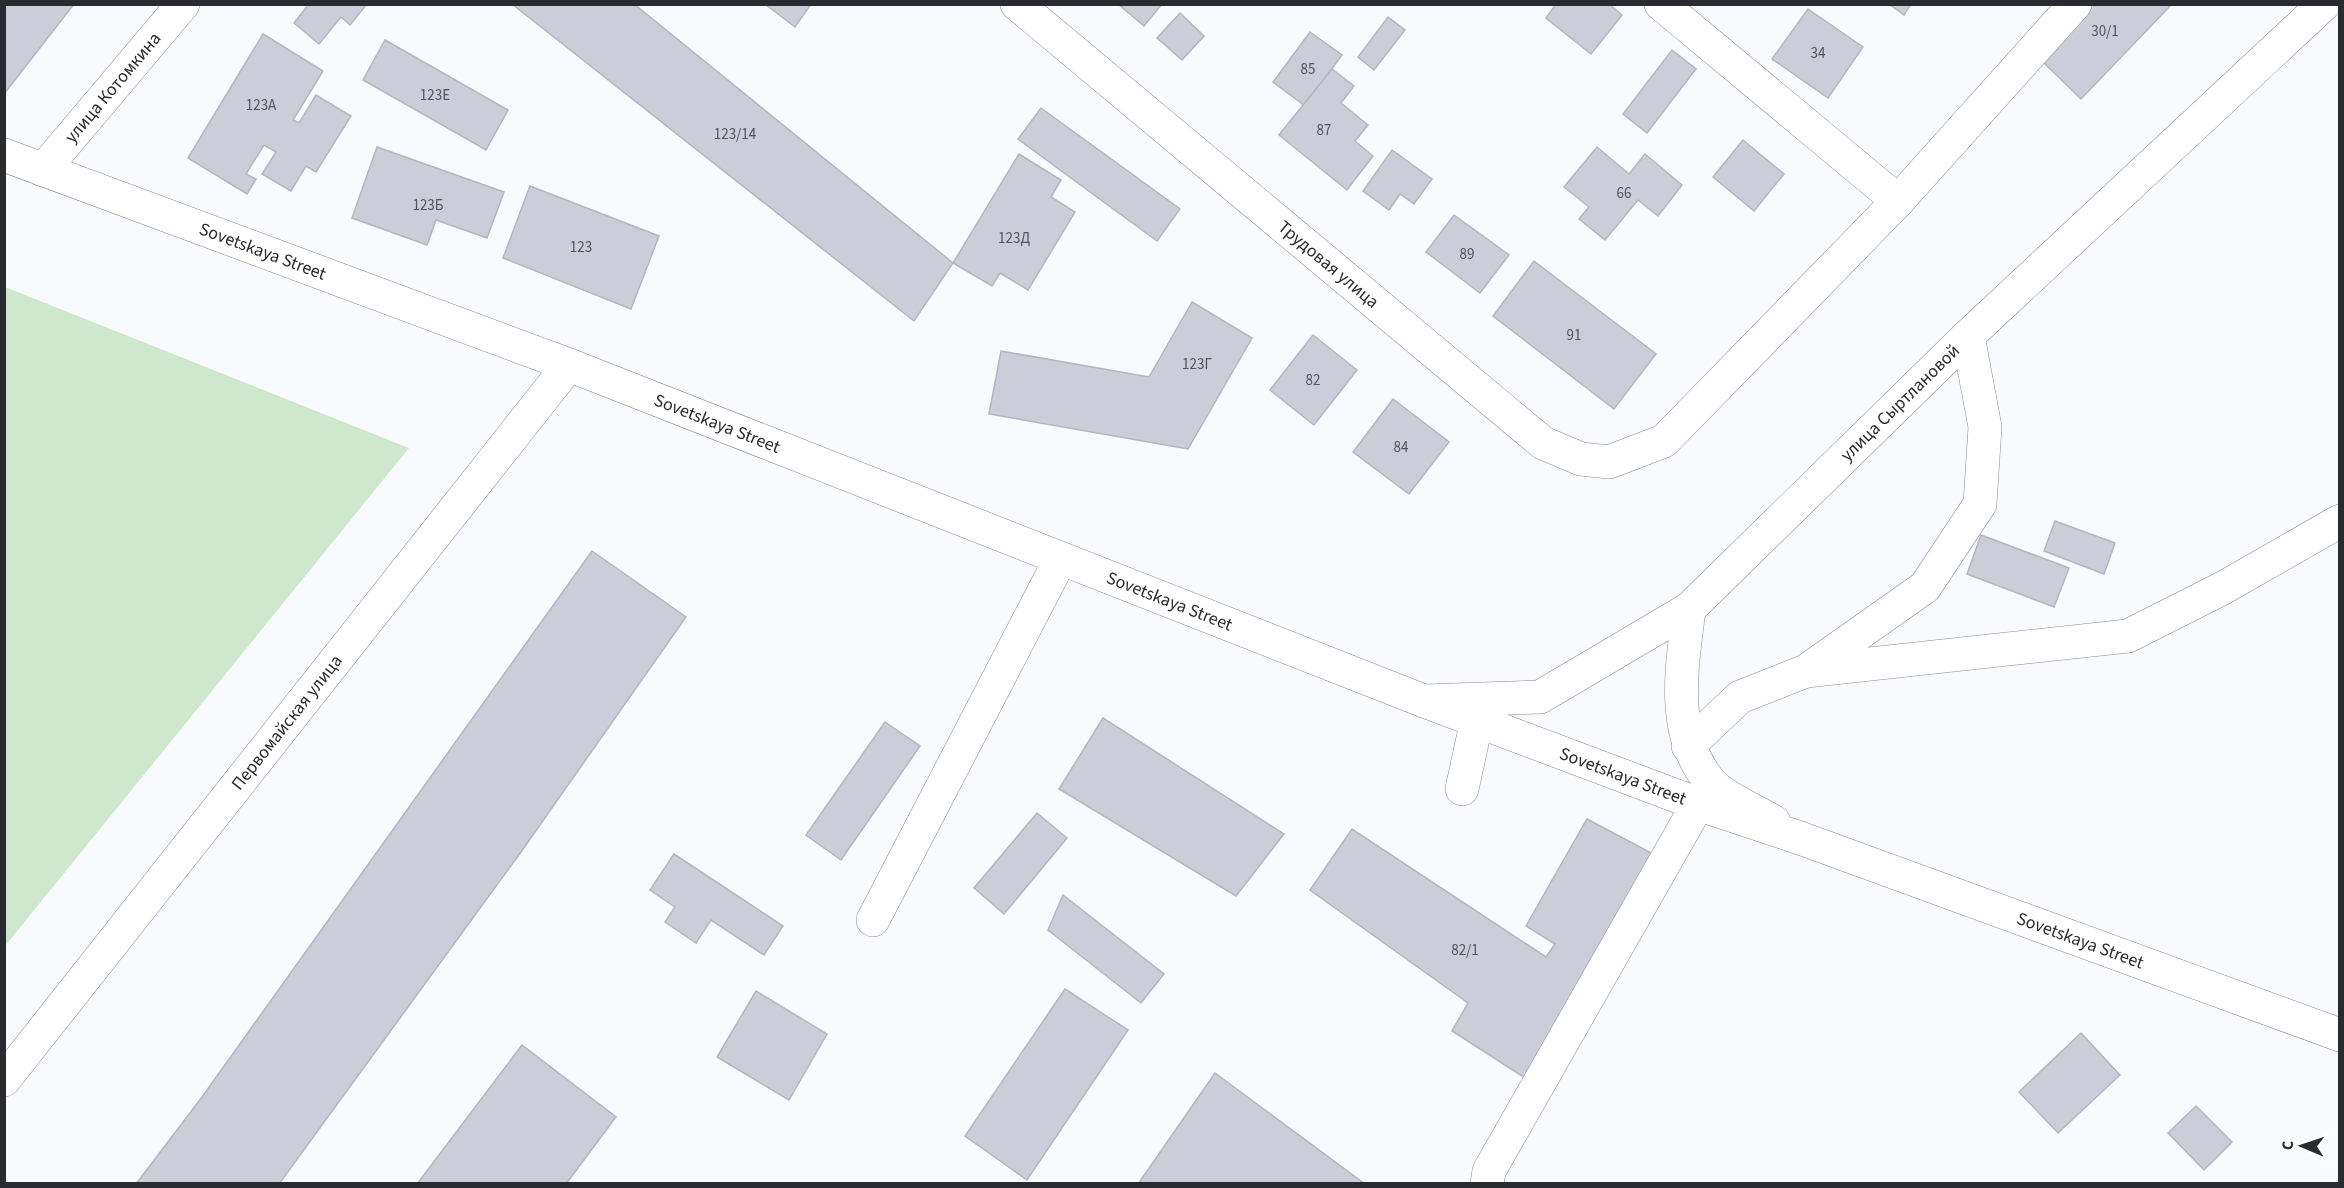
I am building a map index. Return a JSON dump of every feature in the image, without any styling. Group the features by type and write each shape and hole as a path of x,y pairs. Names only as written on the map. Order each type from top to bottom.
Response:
{"street":[{"name":"улица Котомкина","path":"44,170 183,4"},
{"name":"Трудовая улица","path":"1017,4 1543,443 1581,459 1609,462 1664,441 1898,201"},
{"path":"1660,4 1898,201 2075,4"},
{"name":"улица Сыртлановой","path":"1424,701 1540,697 1689,609 1968,336 2324,4"},
{"name":"Sovetskaya Street","path":"4,155 569,365 1060,560 1424,701 1698,804 1800,838 2340,1035"},
{"path":"1688,746 1740,697 1806,671 1925,587 1980,504 1985,427 1968,336"},
{"name":"Первомайская улица","path":"4,1080 569,365"},
{"path":"1806,671 2128,636 2223,588 2340,521"},
{"path":"873,920 1060,560"},
{"path":"1689,609 1679,685 1688,746 1712,785 1800,838"},
{"path":"1462,789 1477,720"},
{"path":"1487,1184 1489,1171 1698,804"}],"green space":[{"path":"5,287 409,448 5,946"}],"building":[{"path":"4,4 74,4 4,94"},
{"path":"309,4 367,4 350,25 341,17 319,44 294,23"},
{"path":"512,4 634,4 953,263 914,321"},
{"path":"765,4 811,4 795,27"},
{"path":"1118,4 1162,4 1144,26"},
{"path":"1556,4 1609,4 1622,15 1591,54 1546,18"},
{"path":"1889,4 1911,4 1904,15"},
{"path":"2090,4 2172,4 2081,99 2039,58"},
{"path":"1808,9 1863,47 1828,98 1772,59"},
{"path":"1180,13 1204,36 1182,60 1157,38"},
{"path":"1388,17 1405,30 1374,70 1358,57"},
{"path":"1310,32 1342,55 1305,106 1273,82"},
{"path":"263,34 323,71 293,120 299,123 316,95 351,116 316,172 306,166 291,191 262,174 276,152 264,145 246,174 256,179 247,194 188,158"},
{"path":"385,40 508,110 486,150 363,80"},
{"path":"1672,50 1696,69 1647,133 1623,114"},
{"path":"1332,69 1354,86 1341,103 1368,125 1355,141 1373,156 1347,190 1279,135"},
{"path":"1041,108 1180,209 1157,241 1018,139"},
{"path":"1743,140 1784,174 1754,211 1713,177"},
{"path":"377,147 504,192 487,238 436,220 427,245 352,218"},
{"path":"1597,147 1629,174 1645,154 1682,185 1658,216 1638,200 1605,240 1579,219 1589,207 1564,187"},
{"path":"1392,150 1432,179 1414,204 1400,194 1389,210 1363,191"},
{"path":"1019,154 1061,180 1051,197 1075,212 1028,290 1000,273 992,286 953,263"},
{"path":"530,186 659,236 631,309 503,258"},
{"path":"1454,215 1509,255 1480,293 1426,252"},
{"path":"1534,261 1656,354 1614,409 1493,316"},
{"path":"1192,302 1252,338 1188,449 989,414 1001,351 1149,377"},
{"path":"1313,335 1357,370 1314,425 1270,390"},
{"path":"1393,399 1449,442 1409,494 1353,452"},
{"path":"2055,521 2115,543 2104,574 2044,551"},
{"path":"1981,535 2069,568 2054,607 1967,574"},
{"path":"592,551 686,617 521,852 279,1184 136,1184 202,1097"},
{"path":"1103,718 1284,834 1236,896 1059,789"},
{"path":"885,722 920,746 841,860 806,835"},
{"path":"1037,813 1067,838 1004,914 974,888"},
{"path":"1587,819 1655,855 1525,1078 1452,1031 1468,1003 1310,890 1352,829 1546,957 1555,944 1526,926"},
{"path":"674,854 783,926 764,955 711,920 696,943 665,922 675,907 650,890"},
{"path":"1063,895 1164,974 1141,1003 1048,930"},
{"path":"1065,989 1128,1030 1027,1180 965,1136"},
{"path":"756,991 827,1034 789,1100 717,1057"},
{"path":"2081,1033 2120,1075 2058,1133 2019,1092"},
{"path":"522,1045 616,1117 566,1184 417,1184"},
{"path":"1215,1073 1365,1184 1138,1184"},
{"path":"2196,1106 2232,1142 2204,1170 2168,1133"}]}
